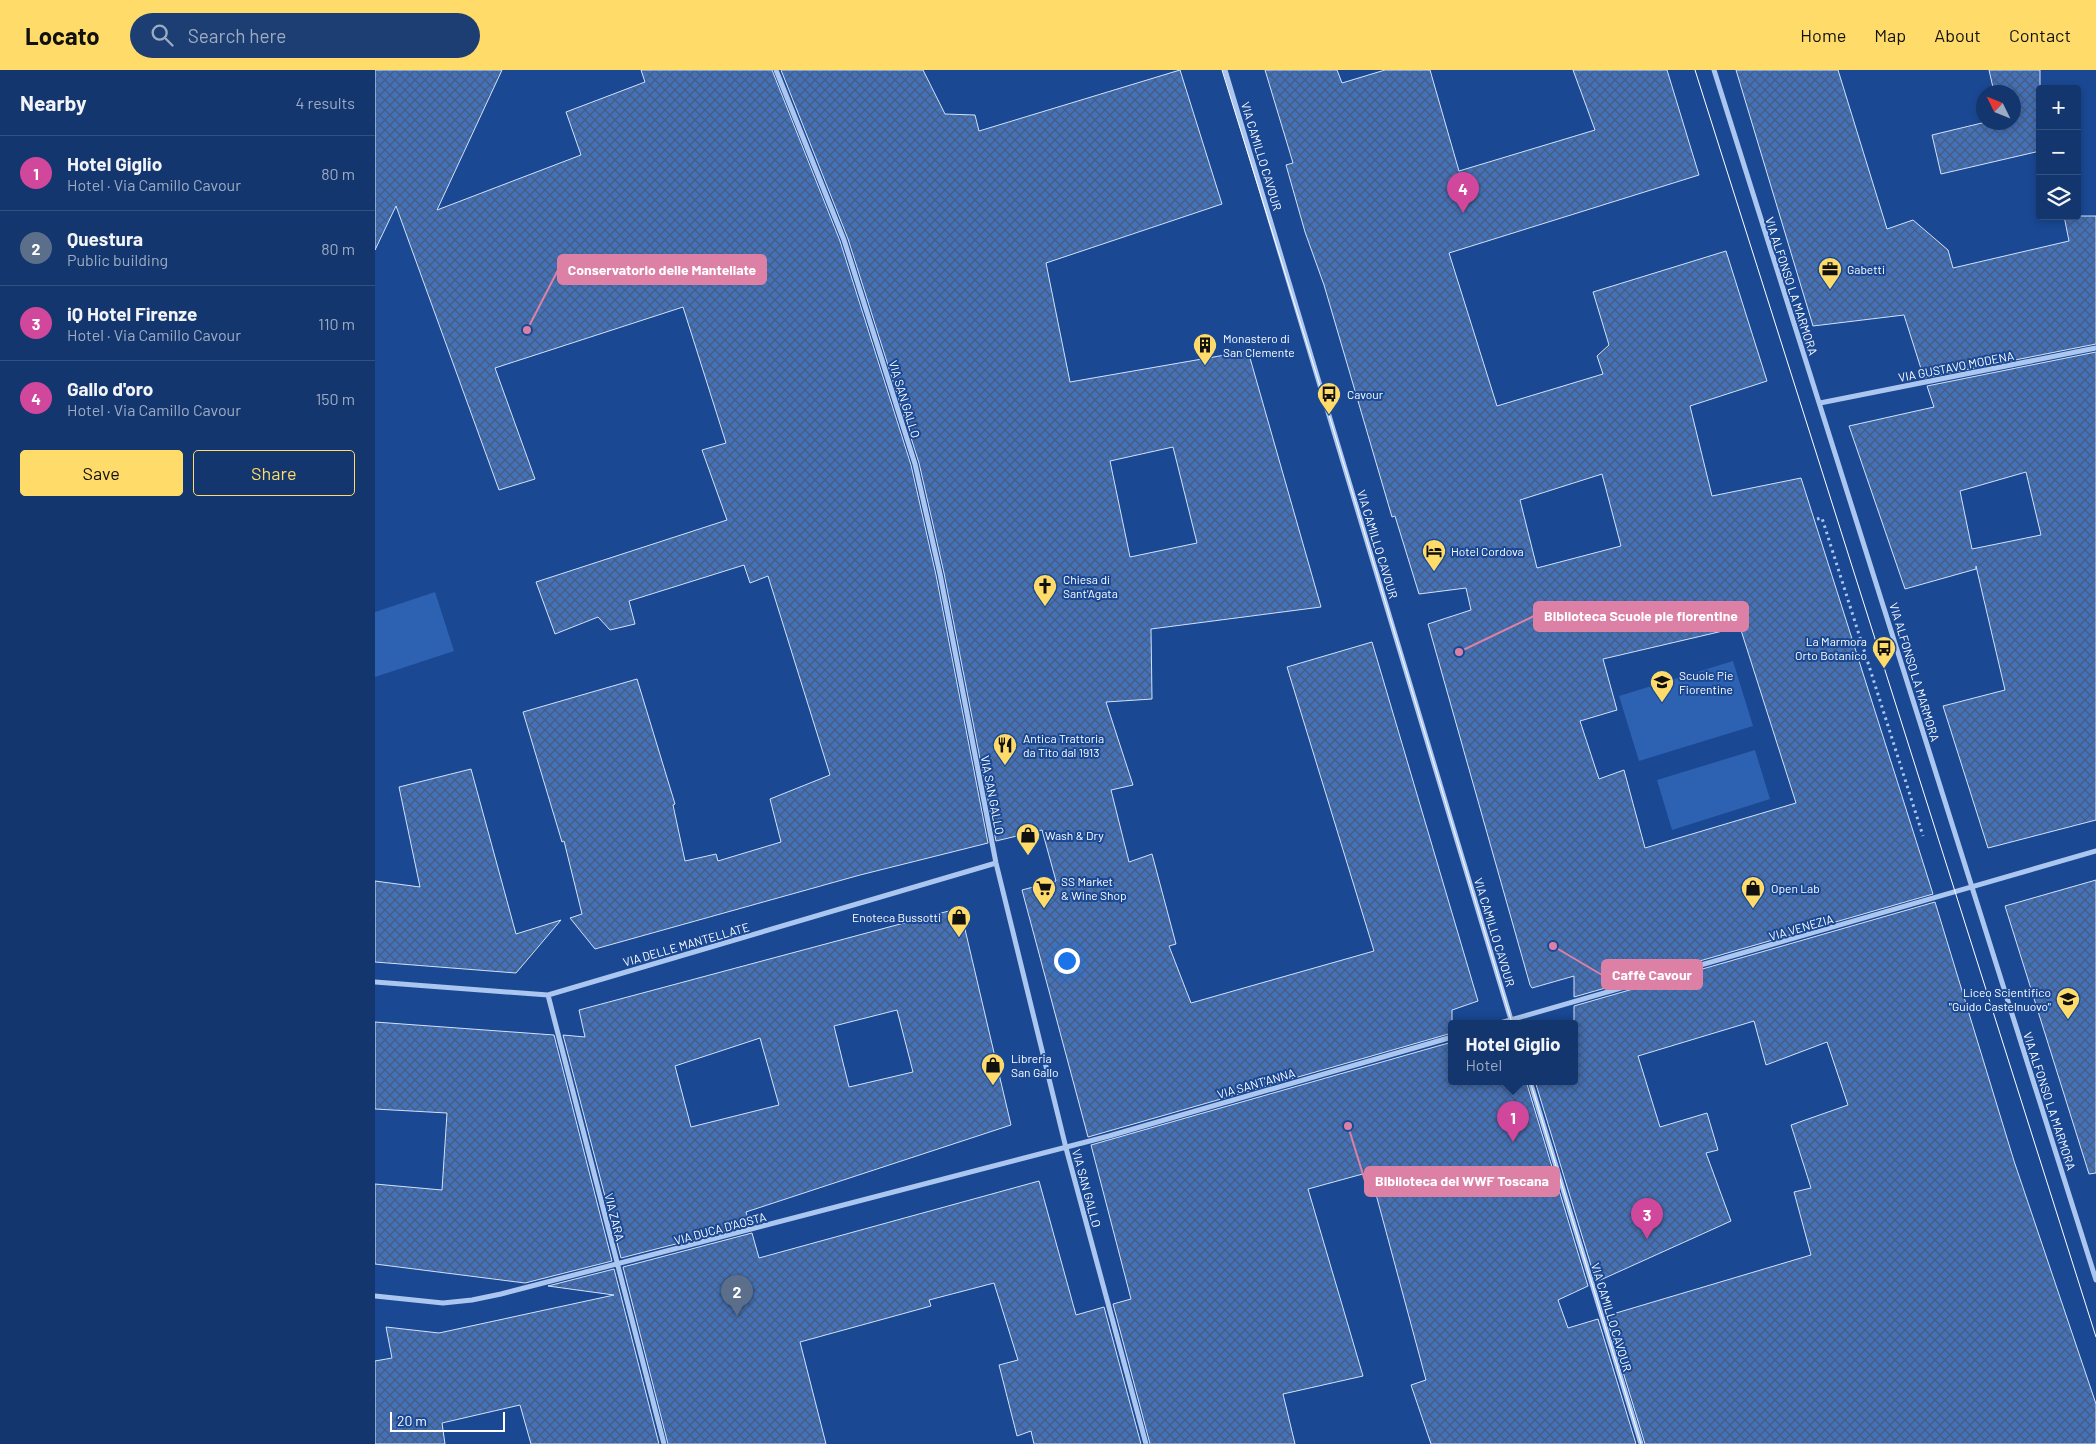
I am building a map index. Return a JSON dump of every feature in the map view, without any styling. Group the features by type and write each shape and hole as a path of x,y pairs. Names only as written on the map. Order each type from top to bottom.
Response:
{"street":[{"name":"VIA SAN GALLO","path":"776,70 844,240 915,464 942,584 997,863 1066,1148 1146,1444"},
{"name":"VIA CAMILLO CAVOUR","path":"1225,70 1511,1020"},
{"name":"VIA ALFONSO LA MARMORA","path":"1714,70 2096,1280"},
{"name":"VIA GUSTAVO MODENA","path":"1819,404 2096,348"},
{"name":"VIA VENEZIA","path":"1519,1020 2096,851"},
{"name":"VIA DELLE MANTELLATE","path":"375,982 548,995 997,863"},
{"name":"VIA ZARA","path":"548,995 664,1444"},
{"name":"VIA SANT'ANNA","path":"1066,1148 1448,1038"},
{"name":"VIA CAMILLO CAVOUR","path":"1531,1085 1641,1444"},
{"name":"VIA DUCA D'AOSTA","path":"375,1296 455,1303 617,1265 1066,1148"}],"path":[{"path":"1817,519 1822,518 1923,836"}],"shaded area":[{"path":"435,592 454,651 375,677 375,612"},
{"path":"1733,661 1753,726 1639,761 1619,696"},
{"path":"1755,750 1770,799 1672,830 1657,780"}],"building":[{"path":"375,70 502,70 437,210 581,155 566,112 645,82 641,70 772,70 840,241 911,465 936,575 988,843 860,875 595,949 570,918 582,914 564,841 562,842 523,712 637,679 675,804 673,805 685,861 716,854 718,861 781,842 770,799 830,775 768,576 750,583 744,565 629,601 635,624 610,630 598,617 555,634 536,582 727,520 702,450 726,443 683,307 495,368 535,479 499,490 396,206 375,250"},
{"path":"781,70 923,70 945,114 975,115 979,131 1180,70 1222,204 1046,263 1070,382 1248,351 1321,607 1151,629 1152,699 1106,702 1133,785 1111,790 1129,862 1152,854 1176,944 1169,946 1191,1003 1374,951 1287,667 1372,642 1478,1001 1452,1010 1452,1020 1448,1020 1448,1034 1088,1137 1022,890 1056,881 1042,830 996,841 944,573 919,463 848,239","holes":["1173,447 1197,543 1130,557 1110,461"]},
{"path":"1265,70 1337,70 1342,83 1385,70 1430,70 1459,171 1595,130 1573,70 1667,70 1699,175 1449,253 1497,406 1603,374 1597,356 1609,345 1593,292 1726,251 1767,381 1690,406 1712,496 1801,478 1933,894 1574,997 1574,976 1532,988 1428,624 1471,610 1466,588 1419,594 1395,516 1392,517 1324,285 1305,232 1286,165 1293,163","holes":["1602,474 1621,546 1537,568 1520,500","1740,627 1796,803 1645,848 1624,770 1599,779 1580,721 1617,710 1603,659"]},
{"path":"1736,70 1838,70 1887,229 1913,220 1948,250 1953,268 2069,241 2065,220 2081,220 2081,216 2096,216 2096,344 1924,378 1904,315 1813,326"},
{"path":"1989,70 2040,70 2040,85 2036,85 2036,152 1941,174 1932,135 1976,124 1976,130 2021,130 2021,85 1992,85"},
{"path":"2096,352 2096,820 1988,848 1943,706 2005,690 1976,566 1976,569 1905,589 1849,426 1934,407 1927,386","holes":["2026,472 2041,535 1972,549 1960,491"]},
{"path":"471,769 516,934 561,920 516,973 375,962 375,881 420,887 399,787"},
{"name":"Liceo Scientifico \"Guido Castelnuovo\"","path":"2096,880 2096,1173 2089,1174 2005,906"},
{"path":"1935,902 2014,1161 2096,1404 2096,1444 1645,1444 1606,1316 1811,1255 1794,1192 1811,1188 1791,1125 1848,1105 1827,1042 1766,1065 1754,1021 1638,1056 1660,1127 1707,1113 1718,1150 1706,1153 1731,1221 1596,1282 1536,1085 1578,1085 1578,1020 1574,1020 1574,1006"},
{"path":"960,908 1011,1125 746,1212 750,1225 621,1258 563,1035 585,1037 579,1010","holes":["897,1010 913,1072 849,1087 834,1026","760,1038 779,1105 691,1127 675,1066"]},
{"path":"375,1022 554,1035 612,1261 525,1283 375,1264 375,1184 442,1190 447,1113 375,1109"},
{"path":"1448,1043 1448,1085 1527,1085 1588,1286 1558,1300 1568,1328 1598,1319 1636,1444 1431,1444 1411,1385 1426,1380 1370,1172 1308,1189 1363,1376 1283,1394 1295,1444 1150,1444 1113,1304 1131,1299 1091,1145"},
{"path":"1039,1181 1076,1315 1104,1307 1141,1444 1034,1444 1031,1431 1017,1436 999,1365 1018,1360 994,1283 929,1300 931,1306 800,1342 826,1444 668,1444 623,1267 752,1233 759,1258"},
{"path":"614,1269 659,1444 531,1444 520,1405 442,1423 445,1444 375,1444 375,1361 392,1358 386,1327 439,1333 614,1295 548,1286"}],"tram line":[{"path":"1222,70 1329,415 1511,1020"},
{"path":"1695,70 2096,1337"},
{"path":"1531,1085 1641,1444"}],"place":[{"name":"Gallo d'oro","path":"1463,213"},
{"name":"Gabetti","path":"1830,290"},
{"name":"Conservatorio delle Mantellate","path":"527,330"},
{"name":"Monastero di San Clemente","path":"1205,366"},
{"name":"Cavour","path":"1329,415"},
{"name":"Hotel Cordova","path":"1434,572"},
{"name":"Chiesa di Sant'Agata","path":"1045,607"},
{"name":"Biblioteca Scuole pie fiorentine","path":"1459,652"},
{"name":"La Marmora Orto Botanico","path":"1884,669"},
{"name":"Scuole Pie Fiorentine","path":"1662,703"},
{"name":"Antica Trattoria da Tito dal 1913","path":"1005,766"},
{"name":"Wash & Dry","path":"1028,856"},
{"name":"SS Market & Wine Shop","path":"1044,909"},
{"name":"Open Lab","path":"1753,909"},
{"name":"Enoteca Bussotti","path":"959,938"},
{"name":"Caffè Cavour","path":"1553,946"},
{"name":"Liceo Scientifico \"Guido Castelnuovo\"","path":"2068,1020"},
{"name":"Libreria San Gallo","path":"993,1086"},
{"name":"Biblioteca del WWF Toscana","path":"1348,1126"},
{"name":"Hotel Giglio","path":"1513,1142"},
{"name":"iQ Hotel Firenze","path":"1647,1239"},
{"name":"Questura","path":"737,1316"}]}
